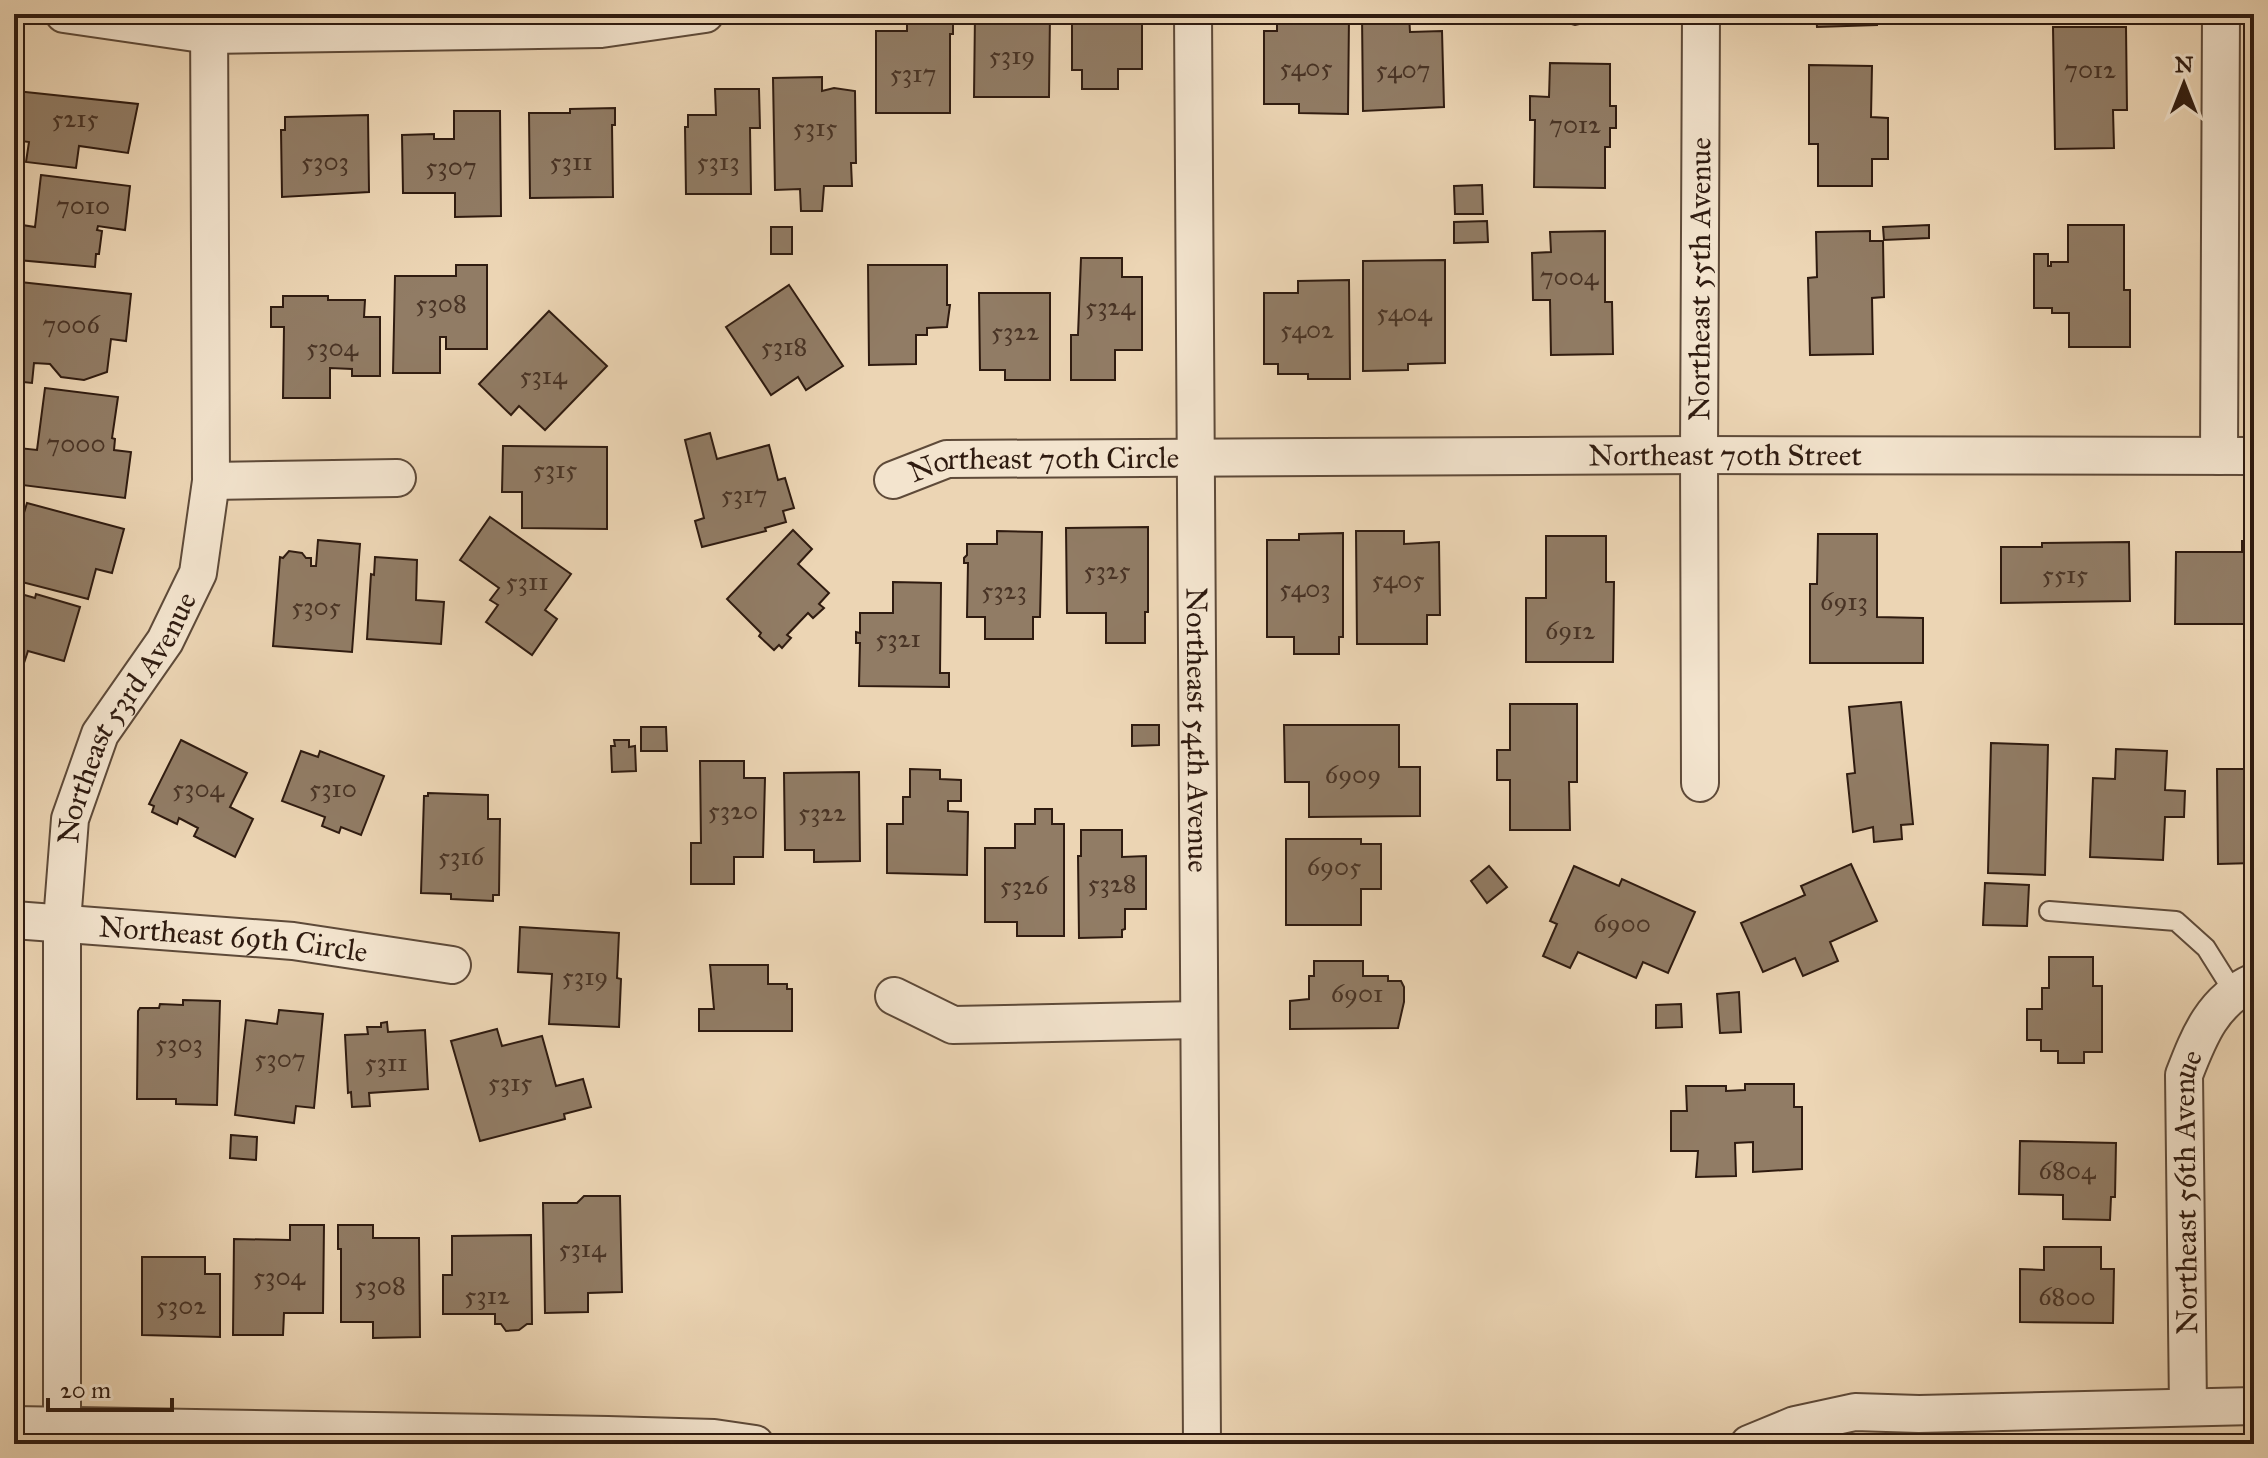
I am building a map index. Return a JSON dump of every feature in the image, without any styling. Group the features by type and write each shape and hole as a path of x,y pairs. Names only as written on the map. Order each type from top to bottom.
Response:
{"street":[{"path":"64,14 209,24 601,29 705,14"},
{"name":"Northeast 54th Avenue","path":"1193,14 1202,1444"},
{"name":"Northeast 55th Avenue","path":"1700,783 1701,14"},
{"path":"2221,14 2236,456"},
{"name":"Northeast 53rd Avenue","path":"62,1425 62,922 70,819 100,734 165,641 198,573 211,481 209,24"},
{"name":"Northeast 70th Street","path":"1196,459 1699,455 2236,456"},
{"name":"Northeast 70th Circle","path":"893,480 947,459 1196,459"},
{"path":"211,481 397,478"},
{"name":"Northeast 69th Circle","path":"14,920 293,941 452,965"},
{"name":"Northeast 56th Avenue","path":"2188,1406 2184,1075 2201,1031 2244,986"},
{"path":"894,996 953,1025 1198,1020"},
{"path":"1749,1444 1795,1425 1855,1412 1919,1414 1958,1428 2188,1406 2254,1406"},
{"path":"14,1425 608,1440 714,1438 755,1444"}],"lane":[{"path":"2049,911 2176,921 2244,986"}],"building":[{"path":"975,14 1050,14 1049,97 974,97"},
{"path":"1072,14 1142,14 1142,69 1118,69 1118,89 1082,89 1082,70 1072,70"},
{"path":"1362,14 1409,14 1410,32 1442,31 1444,107 1363,111"},
{"path":"1549,14 1610,14 1610,21 1575,25 1549,18"},
{"path":"1816,14 1877,14 1877,25 1817,27"},
{"path":"1305,16 1349,16 1348,114 1299,113 1299,104 1264,104 1264,31 1277,31 1277,23 1305,23"},
{"path":"907,17 953,17 953,34 950,34 950,113 876,113 876,31 907,31"},
{"path":"2053,27 2126,27 2127,110 2113,110 2114,148 2055,149"},
{"path":"1550,63 1610,64 1610,106 1616,106 1616,128 1610,128 1610,147 1605,147 1605,188 1534,187 1535,120 1530,120 1530,96 1549,97"},
{"path":"1809,65 1872,66 1871,117 1888,118 1888,159 1872,159 1872,186 1818,186 1818,144 1809,144"},
{"path":"822,77 822,91 834,88 855,91 856,163 851,163 852,186 824,186 822,211 801,211 800,189 775,190 773,78"},
{"path":"715,89 759,89 760,128 750,128 751,194 686,194 685,127 688,127 688,115 716,115"},
{"path":"16,91 138,104 128,153 79,146 76,168 26,162 29,142 14,140"},
{"path":"615,108 615,125 612,125 613,197 530,198 529,113"},
{"path":"454,111 500,111 501,216 455,217 455,193 403,193 402,135 434,134 434,139 454,139"},
{"path":"368,115 369,192 282,197 281,130 285,130 285,117"},
{"path":"41,175 130,186 125,230 98,226 97,230 102,231 95,267 18,260 22,225 35,227"},
{"path":"1482,185 1483,214 1455,214 1454,186"},
{"path":"1487,221 1488,242 1454,243 1454,222"},
{"path":"1929,225 1929,238 1884,240 1883,227"},
{"path":"2068,225 2124,225 2124,290 2130,290 2130,347 2069,347 2069,313 2052,313 2052,308 2034,308 2034,254 2048,254 2048,266 2051,262 2068,262"},
{"path":"771,227 792,227 792,254 771,254"},
{"path":"1605,231 1605,302 1612,302 1613,354 1551,355 1550,300 1533,300 1532,253 1551,252 1550,232"},
{"path":"1870,231 1870,241 1883,241 1884,297 1872,298 1873,354 1810,355 1808,278 1817,277 1816,232"},
{"path":"1081,258 1122,258 1122,277 1142,277 1142,350 1115,350 1115,380 1071,380 1071,335 1078,335"},
{"path":"1445,260 1445,363 1408,364 1408,370 1363,371 1363,261"},
{"path":"456,265 487,265 487,349 446,349 446,337 440,337 440,373 393,373 395,276 456,276"},
{"path":"868,265 947,265 947,305 950,305 947,327 927,328 927,335 916,335 916,364 869,365"},
{"path":"1349,280 1350,379 1308,379 1308,374 1278,374 1278,364 1264,364 1264,293 1298,293 1298,281"},
{"path":"20,282 131,294 126,341 111,339 107,372 84,380 61,377 50,364 34,363 32,383 14,381 14,309 17,309"},
{"path":"789,285 843,366 806,390 798,377 771,395 726,327"},
{"path":"979,293 1050,293 1050,380 1005,380 1005,370 980,370"},
{"path":"283,296 365,300 364,317 380,317 380,376 352,376 352,369 330,368 330,398 283,398 284,327 271,327 271,307 283,307"},
{"path":"549,311 607,366 545,430 519,406 511,415 479,384"},
{"path":"45,388 118,397 112,438 115,439 114,450 131,452 125,498 14,484 19,448 37,450"},
{"path":"710,433 717,459 769,445 778,480 785,478 794,508 783,511 786,522 765,528 766,531 702,547 695,521 704,518 685,440"},
{"path":"503,446 607,447 607,529 522,528 522,492 502,492"},
{"path":"27,503 124,529 112,573 96,569 88,599 14,580 14,545"},
{"path":"490,517 571,574 545,610 557,619 532,655 486,622 498,605 490,600 499,588 460,560"},
{"path":"1148,527 1145,643 1106,643 1106,613 1067,613 1066,528"},
{"path":"793,530 812,549 798,564 829,593 819,604 824,608 813,618 808,613 787,635 791,638 782,648 779,645 774,650 727,599"},
{"path":"997,531 1042,532 1040,617 1033,617 1033,639 985,639 985,617 967,617 968,563 964,563 964,558 967,544 997,544"},
{"path":"1356,531 1404,531 1404,544 1439,542 1440,615 1427,615 1427,644 1357,644"},
{"path":"1343,533 1343,637 1339,637 1339,654 1294,654 1294,637 1267,637 1267,540 1299,540 1299,534"},
{"path":"1818,534 1877,534 1877,617 1923,618 1923,663 1810,663 1810,584 1817,584"},
{"path":"1546,536 1606,536 1606,582 1614,582 1613,662 1526,662 1526,598 1546,598"},
{"path":"318,540 360,544 352,652 273,646 280,557 283,558 289,551 302,553 306,558 311,558 311,566 316,566"},
{"path":"2242,541 2254,541 2254,605 2250,605 2250,624 2175,624 2176,552 2242,552"},
{"path":"2129,542 2130,601 2001,603 2001,547"},
{"path":"375,557 417,560 416,600 444,602 441,644 367,639"},
{"path":"893,582 941,583 940,673 949,673 949,687 859,686 860,643 856,643 856,632 860,633 860,613 893,613"},
{"path":"14,592 35,598 36,594 80,607 64,661 28,651 19,678 14,676"},
{"path":"1901,702 1913,824 1901,825 1902,839 1874,842 1873,827 1853,832 1847,774 1855,773 1849,707"},
{"path":"1510,704 1577,704 1577,782 1569,782 1570,830 1510,830 1510,780 1497,780 1497,750 1510,750"},
{"path":"1132,725 1159,725 1159,745 1132,746"},
{"path":"1284,725 1399,725 1399,767 1420,767 1420,816 1309,817 1309,782 1285,782"},
{"path":"641,727 666,727 667,751 641,751"},
{"path":"181,740 247,773 230,807 253,819 235,857 194,836 198,828 179,818 177,824 152,812 154,806 149,804"},
{"path":"614,740 629,740 629,747 635,746 636,771 612,772 611,746 615,746"},
{"path":"1991,743 2048,745 2045,875 1988,873"},
{"path":"2116,749 2167,751 2165,790 2185,791 2184,817 2165,817 2163,860 2090,857 2093,778 2115,779"},
{"path":"301,751 318,757 320,751 384,776 361,835 341,827 339,833 322,826 325,817 282,801"},
{"path":"700,761 744,761 744,778 765,778 763,857 734,857 734,884 691,884 691,843 701,843"},
{"path":"910,769 940,770 940,779 961,780 961,801 948,801 948,811 968,812 967,875 887,873 887,824 903,824 903,797 910,797"},
{"path":"2217,769 2254,769 2254,863 2218,864"},
{"path":"859,772 860,861 814,862 814,850 785,850 784,773"},
{"path":"428,793 488,795 488,819 500,819 499,895 493,895 493,901 451,899 451,894 421,893 424,796"},
{"path":"1035,809 1052,809 1052,824 1064,824 1064,936 1017,936 1017,922 985,922 985,848 1015,848 1015,824 1035,824"},
{"path":"1081,830 1122,830 1122,857 1146,856 1146,909 1125,909 1122,937 1079,938 1078,856 1081,856"},
{"path":"1286,839 1361,839 1361,844 1381,844 1381,889 1361,889 1361,925 1286,925"},
{"path":"1851,864 1877,921 1830,942 1838,961 1803,976 1795,958 1763,972 1741,923 1805,895 1801,886"},
{"path":"1489,866 1507,887 1487,903 1471,881"},
{"path":"1574,866 1619,886 1622,879 1695,912 1668,973 1643,962 1636,978 1578,952 1570,968 1543,956 1557,924 1550,921"},
{"path":"1985,883 2029,885 2027,926 1983,925"},
{"path":"520,927 619,933 619,1027 549,1024 552,974 518,972"},
{"path":"2049,957 2093,957 2093,986 2102,986 2102,1052 2084,1052 2084,1063 2058,1063 2058,1051 2041,1051 2041,1040 2027,1040 2027,1009 2042,1009 2042,988 2049,988"},
{"path":"1314,961 1363,961 1363,976 1388,976 1388,981 1401,981 1404,1002 1398,1028 1290,1029 1290,1001 1309,999 1309,976 1314,976"},
{"path":"710,965 768,965 768,984 787,984 787,989 792,989 792,1031 699,1031 699,1009 714,1009"},
{"path":"1739,992 1741,1032 1720,1033 1717,994"},
{"path":"183,1000 220,1001 217,1105 176,1104 176,1099 137,1099 138,1011 140,1008 159,1008 160,1004 183,1005"},
{"path":"1681,1004 1682,1027 1656,1028 1656,1005"},
{"path":"279,1010 323,1014 314,1108 296,1106 294,1123 235,1115 246,1020 277,1024"},
{"path":"387,1022 388,1032 425,1030 428,1089 369,1093 370,1106 352,1107 351,1092 348,1093 345,1035 368,1034 367,1027 381,1027 381,1023"},
{"path":"497,1029 502,1046 542,1036 556,1086 583,1079 591,1107 564,1114 565,1119 480,1141 451,1041"},
{"path":"1745,1084 1794,1084 1794,1107 1802,1107 1802,1169 1753,1172 1753,1142 1735,1143 1736,1176 1696,1177 1698,1151 1671,1151 1671,1111 1687,1111 1686,1086 1726,1086 1726,1091 1745,1090"},
{"path":"231,1135 257,1137 256,1160 230,1158"},
{"path":"2020,1141 2116,1143 2115,1197 2111,1197 2110,1220 2063,1219 2063,1195 2019,1194"},
{"path":"584,1196 620,1196 622,1292 588,1293 588,1312 545,1313 543,1203 577,1203"},
{"path":"290,1225 324,1225 323,1313 284,1313 283,1335 233,1335 234,1239 290,1240"},
{"path":"338,1225 373,1225 373,1238 419,1238 420,1337 373,1338 373,1322 341,1322"},
{"path":"531,1235 532,1324 519,1330 506,1331 501,1324 495,1324 495,1314 443,1314 443,1275 452,1275 452,1236"},
{"path":"2044,1247 2101,1247 2101,1269 2114,1269 2113,1323 2020,1322 2020,1269 2044,1270"},
{"path":"142,1257 205,1257 205,1274 220,1274 220,1337 142,1335"}]}
